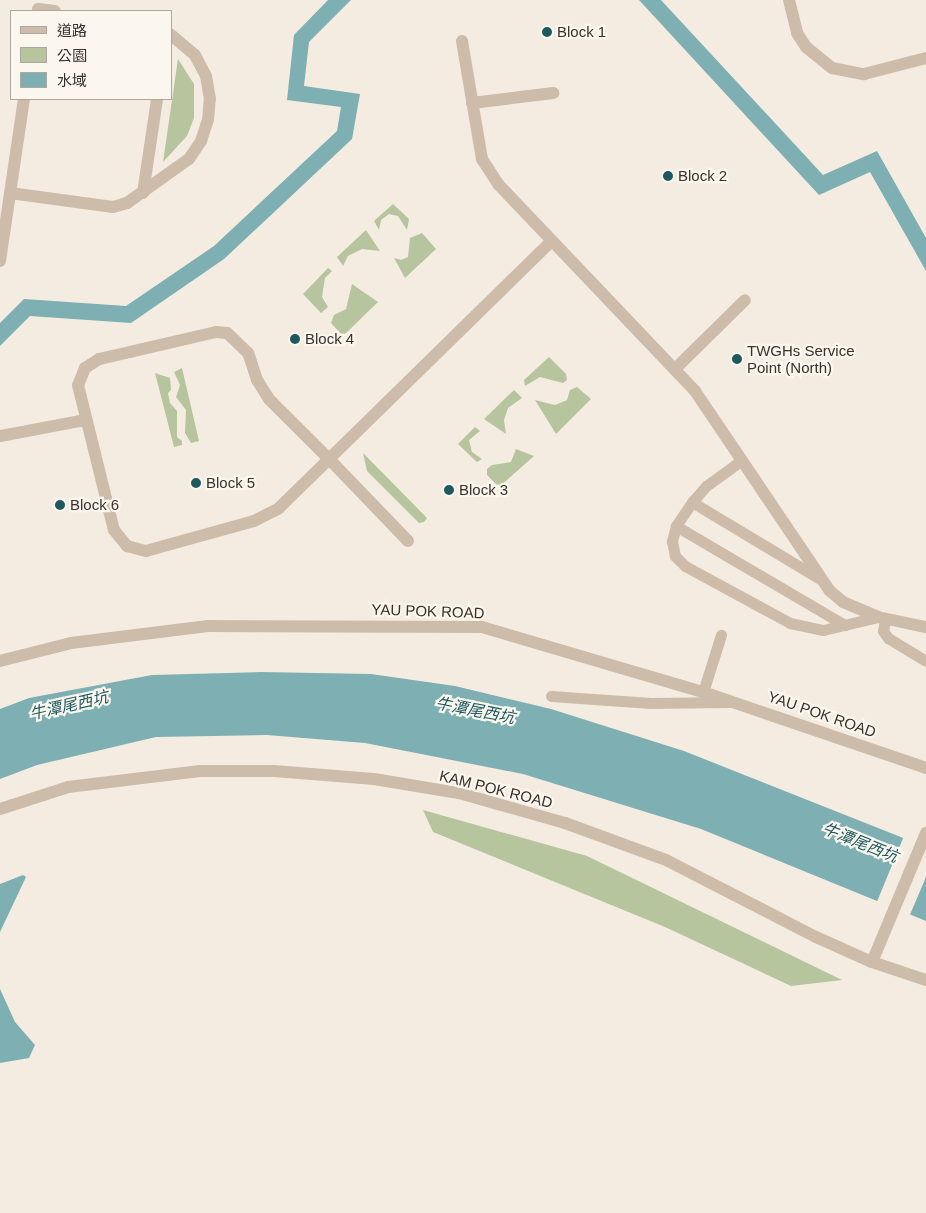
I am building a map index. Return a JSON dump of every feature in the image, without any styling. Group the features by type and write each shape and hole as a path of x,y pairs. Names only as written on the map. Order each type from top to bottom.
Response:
{"street":[{"path":"789,0 797,33 806,47 832,68 864,74 926,58"},
{"path":"38,7 51,10"},
{"path":"10,193 102,208 127,203 189,158 201,141 208,120 210,99 206,76 195,55 172,36"},
{"path":"462,41 482,159 498,184 675,368 742,460 820,579 843,602 881,618 926,627"},
{"path":"472,103 554,92"},
{"path":"0,261 24,100"},
{"path":"143,192 157,100"},
{"path":"408,541 329,459 268,399 257,380 248,353 227,334 216,332 99,360 85,368 78,385 85,420 114,530 127,546 146,551 260,518 279,508 329,459 552,241"},
{"path":"675,368 745,300"},
{"path":"0,436 85,420"},
{"name":"YAU POK ROAD","path":"0,661 70,644 208,626 463,625 501,632 703,692 926,768"},
{"name":"KAM POK ROAD","path":"0,809 68,787 200,771 274,771 374,779 459,793 565,823 666,860 816,937 872,962 926,980"},
{"path":"872,962 926,833"}],"lane":[{"path":"742,460 706,486 692,502 676,526 672,541 675,556 685,566 790,623 823,630 881,618 888,638 926,661"},
{"path":"692,502 820,579"},
{"path":"676,526 845,625"},
{"path":"703,692 721,635"},
{"path":"551,696 651,703 735,702"}],"green space":[{"path":"178,59 194,84 194,118 187,136 163,162"},
{"path":"393,204 409,219 407,230 398,216 389,214 381,220 379,230 374,221"},
{"path":"366,230 380,251 362,249 348,256 343,266 337,257"},
{"path":"422,233 436,249 405,278 394,258 401,260 408,257 410,238"},
{"path":"328,268 332,271 325,278 322,297 328,307 321,313 303,294"},
{"path":"352,284 378,302 343,336 331,323 334,315 346,309"},
{"path":"549,357 566,374 567,380 563,383 540,377 525,386 524,380"},
{"path":"182,368 199,441 191,443 185,433 186,410 176,397 180,385 174,372"},
{"path":"155,373 170,378 171,390 168,393 170,403 177,411 177,437 182,441 182,445 174,447"},
{"path":"577,387 591,399 556,434 535,400 555,405 567,400 570,390"},
{"path":"514,390 522,398 508,408 504,420 506,434 484,419"},
{"path":"475,427 480,431 469,440 472,452 482,459 477,462 458,444"},
{"path":"516,449 534,456 499,487 487,475 487,469 492,465 511,462"},
{"path":"363,453 427,518 424,522 419,523 367,471"},
{"path":"423,810 587,856 842,980 791,986 665,927 433,832"}],"water":[{"path":"328,0 351,0 309,42 304,86 360,94 352,139 224,259 131,323 30,316 0,346 0,323 24,299 126,306 214,246 337,131 341,107 287,100 294,35"},
{"path":"639,0 661,0 823,175 877,151 926,238 926,271 870,172 819,195"},
{"name":"牛潭尾西坑","path":"261,672 371,674 455,686 551,709 684,751 926,847 926,921 701,829 523,774 365,743 267,735 156,737 37,765 0,779 0,709 29,698 152,675"},
{"path":"23,875 26,877 0,932 0,884"},
{"path":"0,989 15,1022 35,1045 29,1058 0,1063"}],"pier":[{"path":"904,836 926,845 926,877 909,917 876,904"}],"place":[{"name":"Block 1","path":"547,32"},
{"name":"Block 2","path":"668,176"},
{"name":"Block 4","path":"295,339"},
{"name":"TWGHs Service Point (North)","path":"737,359"},
{"name":"Block 5","path":"196,483"},
{"name":"Block 3","path":"449,490"},
{"name":"Block 6","path":"60,505"}]}
